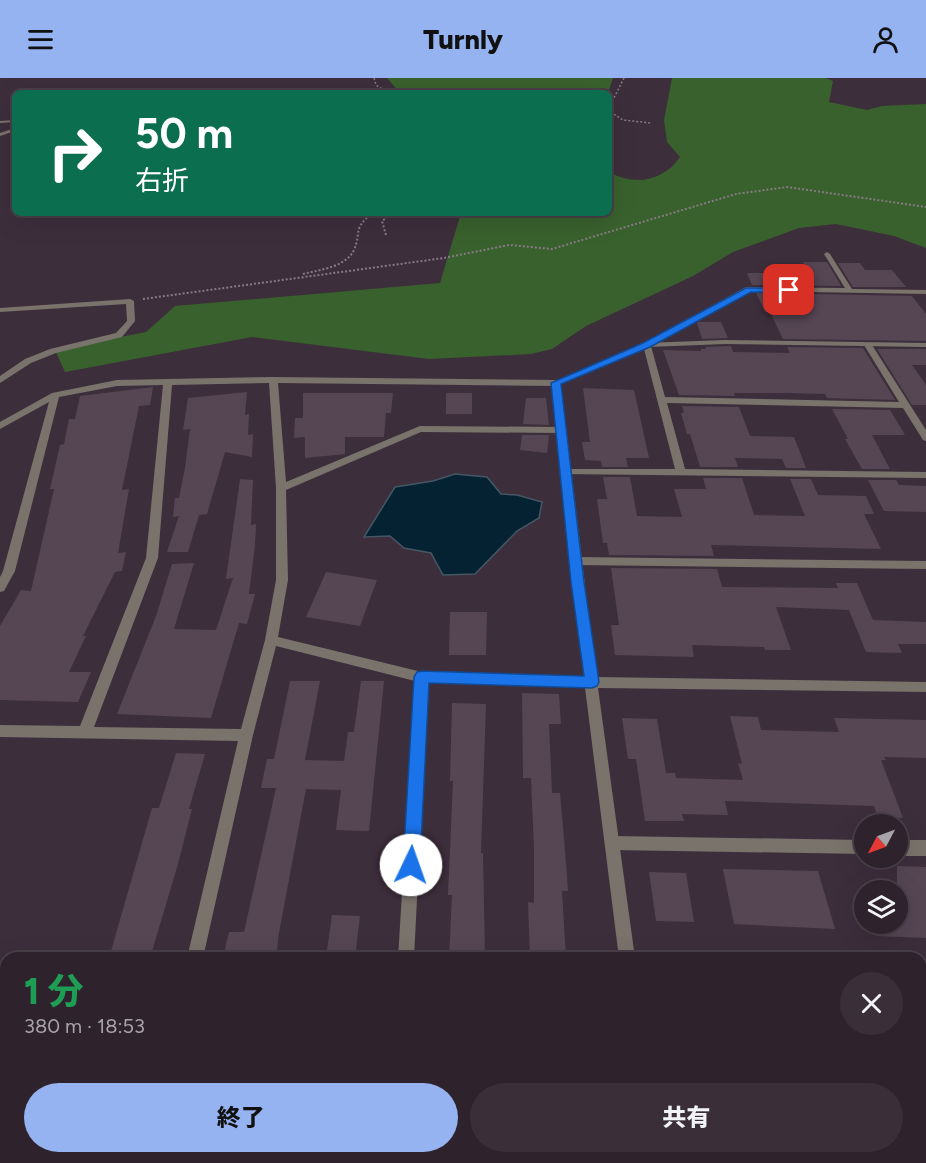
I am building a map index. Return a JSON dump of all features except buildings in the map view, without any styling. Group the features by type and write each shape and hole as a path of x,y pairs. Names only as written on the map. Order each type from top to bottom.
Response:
{"street":[{"path":"826,254 850,291"},
{"path":"0,426 55,395 117,383 273,380 556,383 647,345 749,289 926,292"},
{"path":"0,310 130,301 131,321 119,335 53,351 28,361 0,380"},
{"path":"647,345 725,342 926,345"},
{"path":"647,345 681,472"},
{"path":"868,345 926,438"},
{"path":"196,952 246,735 271,640 282,579 281,488 273,380"},
{"path":"86,732 152,558 168,382"},
{"path":"556,383 575,561 626,952"},
{"path":"0,588 9,571 55,395"},
{"path":"662,400 906,405"},
{"path":"281,488 420,429 562,430"},
{"path":"566,472 926,475"},
{"path":"575,561 926,566"},
{"path":"271,640 422,677 926,687"},
{"path":"406,952 422,677"},
{"path":"0,731 246,735"},
{"path":"613,843 854,847"},
{"path":"908,848 926,848"}],"path":[{"path":"374,78 376,86 383,90"},
{"path":"624,78 613,100 612,113 623,120 651,123"},
{"path":"130,301 444,258 509,245 552,249 689,207 766,188 787,187 926,207"},
{"path":"292,278 346,259 353,251 357,226 369,216"},
{"path":"386,235 382,221 389,216"}],"green space":[{"path":"387,78 613,78 609,90 397,90"},
{"path":"672,78 826,78 833,81 829,102 867,110 882,106 926,104 926,248 894,236 836,224 799,228 733,252 693,276 586,326 552,349 531,354 429,359 252,337 65,372 55,350 146,332 175,306 440,283 460,216 612,216 612,173 628,179 648,179 665,172 680,157 667,142 664,120"}],"water":[{"path":"455,474 487,477 501,494 517,495 542,502 539,518 517,531 475,574 443,575 431,553 404,548 390,536 364,537 395,487 433,481"}],"route":[{"path":"411,865 422,677 592,682 583,624 567,489 559,392 556,383 647,345 749,289 789,290"}]}
